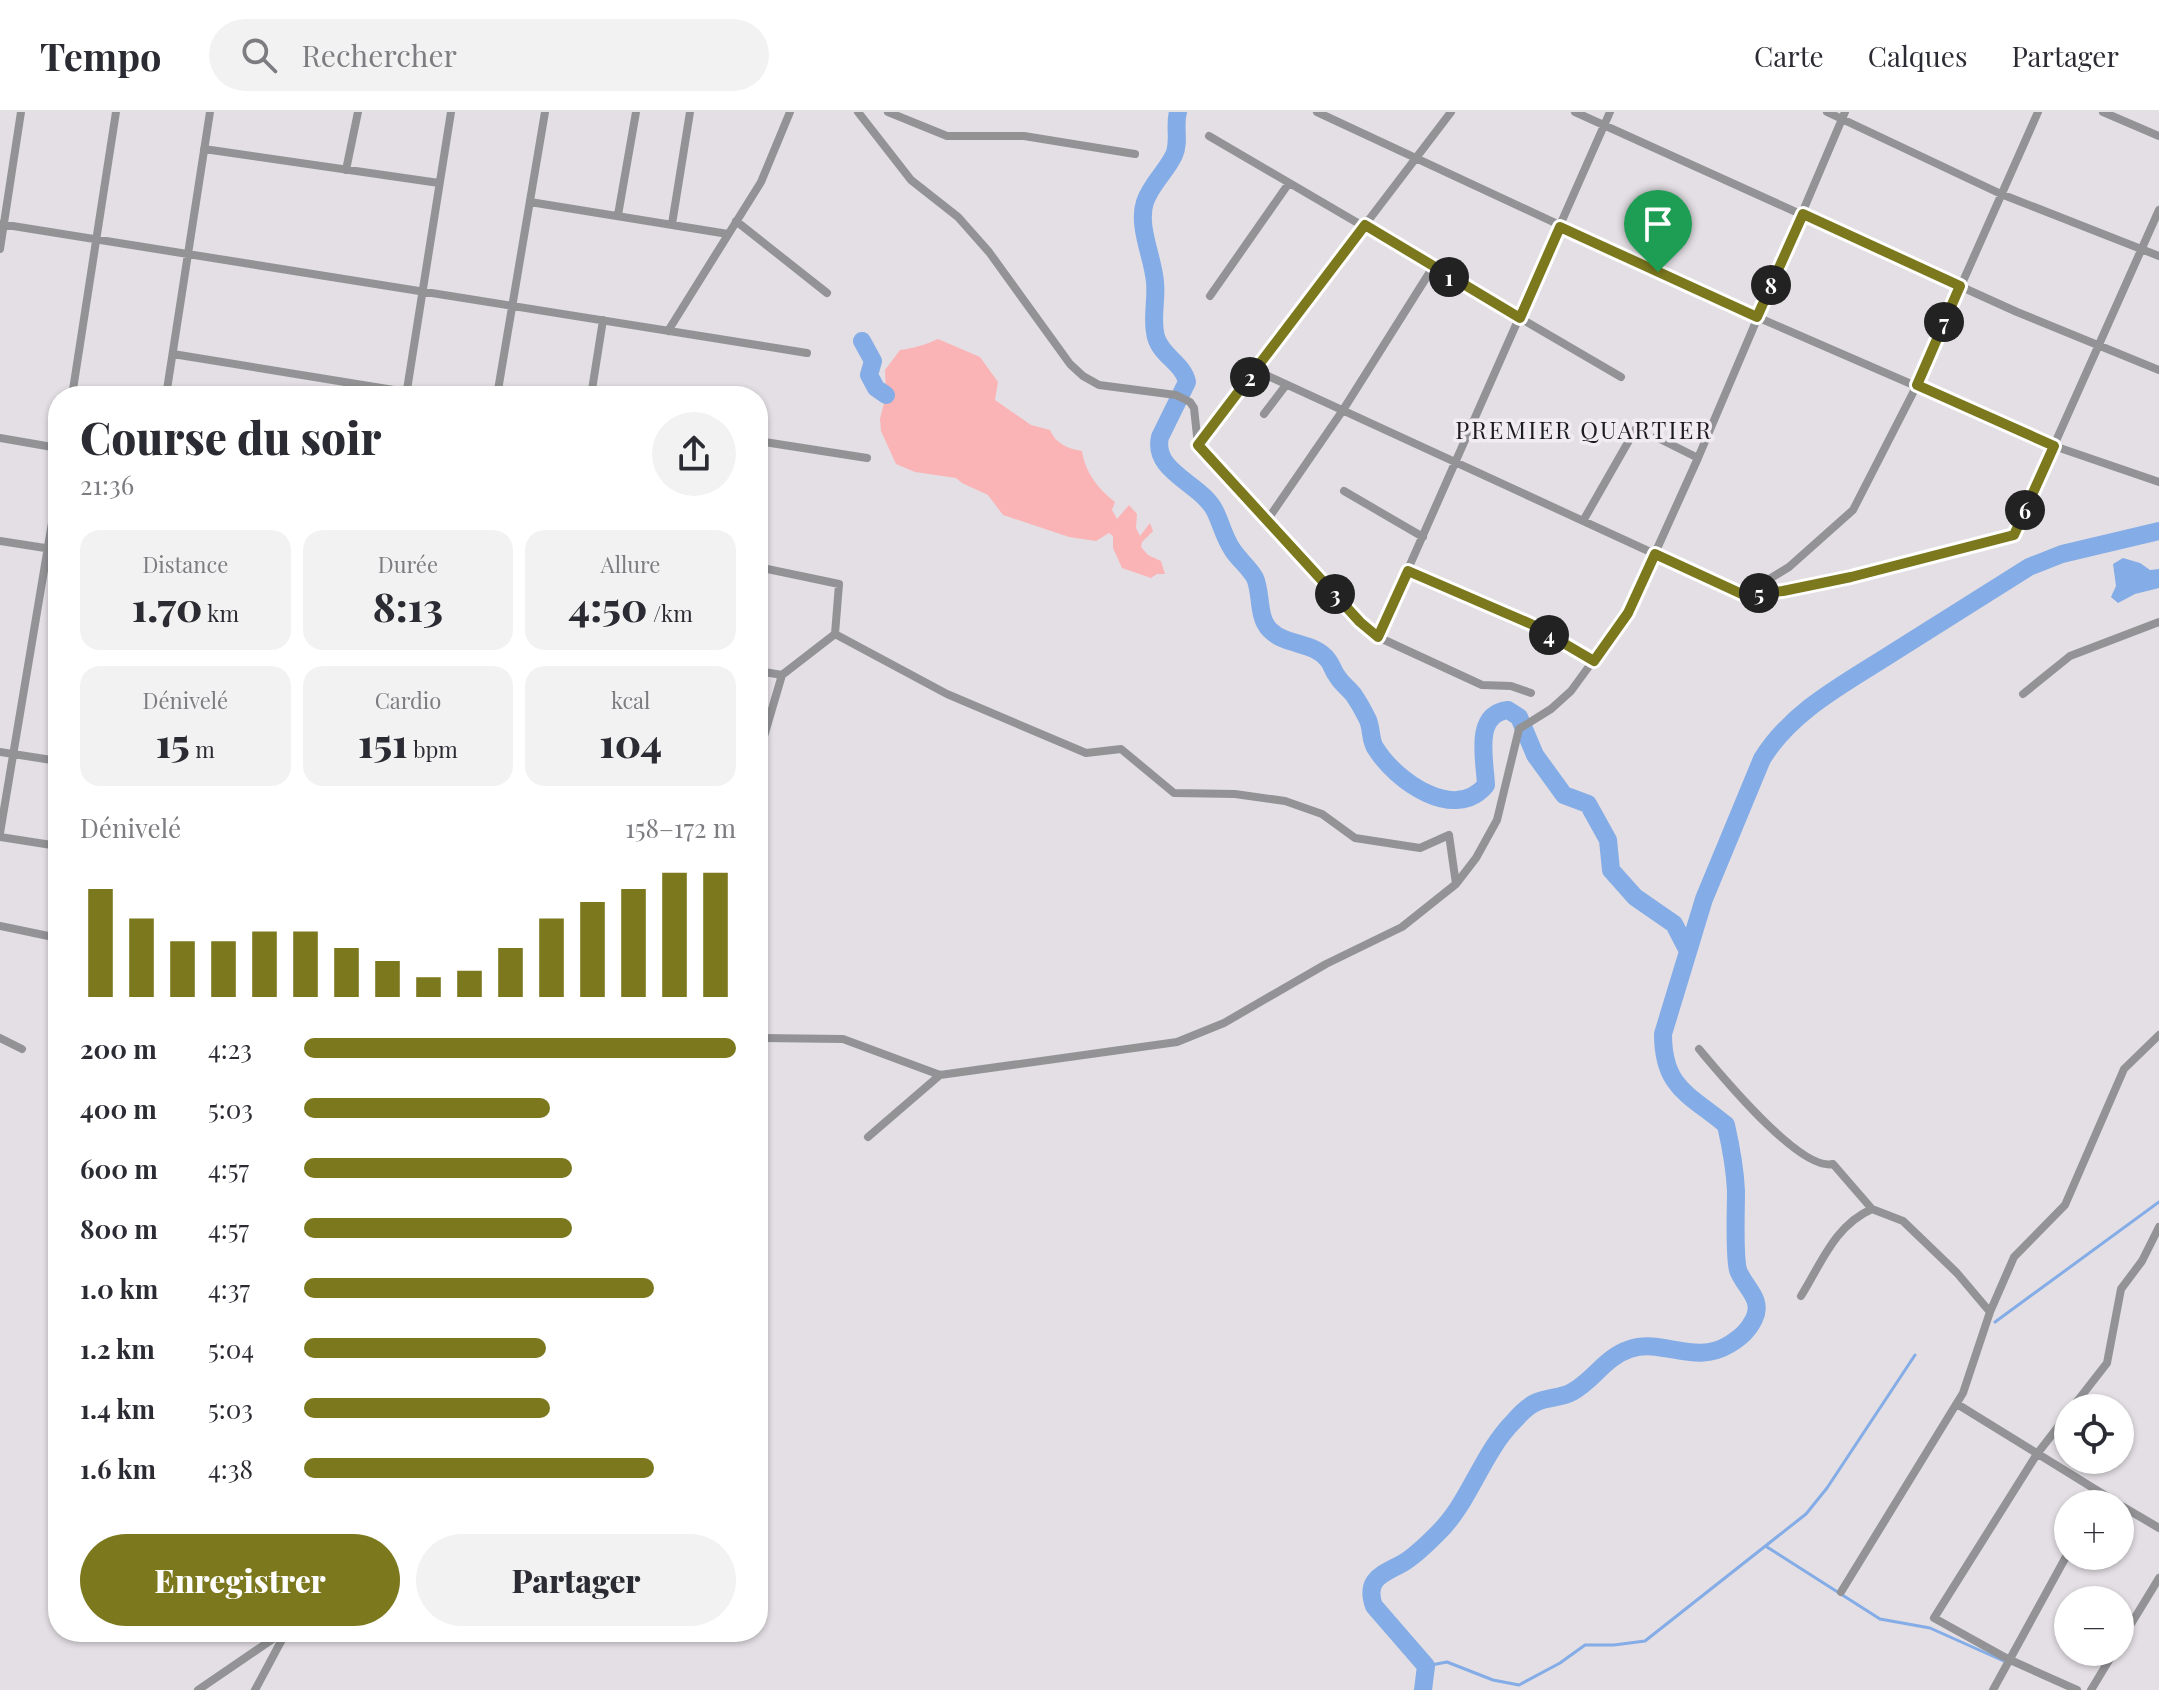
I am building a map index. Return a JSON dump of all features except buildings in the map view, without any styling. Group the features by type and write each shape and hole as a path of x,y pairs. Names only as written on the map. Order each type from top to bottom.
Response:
{"street":[{"path":"0,249 21,112"},
{"path":"74,386 116,112"},
{"path":"168,386 210,112"},
{"path":"346,170 358,112"},
{"path":"407,386 451,112"},
{"path":"499,386 545,112"},
{"path":"618,215 636,112"},
{"path":"672,224 690,112"},
{"path":"668,331 761,182 790,112"},
{"path":"858,112 911,180 958,217 989,252 1070,364 1083,376 1099,385 1176,395 1190,402 1194,408 1198,445 1360,622 1378,637 1482,685 1511,686 1531,693"},
{"path":"888,112 947,136 1024,136 1135,154"},
{"path":"1317,112 1757,317 2054,446 2159,482"},
{"path":"1198,445 1451,112"},
{"path":"1575,112 2017,312 2159,370"},
{"path":"1378,637 1610,112"},
{"path":"1827,112 1843,115 2001,194 2159,256"},
{"path":"1744,595 1789,567 1853,510 1917,385 2038,112"},
{"path":"2103,112 2159,136"},
{"path":"768,1038 843,1039 940,1075 1177,1042 1224,1023 1326,964 1402,927 1456,884 1476,858 1497,820 1519,729 1551,709 1571,691 1628,613 1698,458 1843,115"},
{"path":"1209,136 1621,377"},
{"path":"204,149 439,183"},
{"path":"0,162 13,164"},
{"path":"1210,296 1289,183"},
{"path":"530,202 728,234"},
{"path":"1255,370 1744,595 1783,591 1851,577 2014,535 2159,210"},
{"path":"736,221 827,293"},
{"path":"2,224 807,353"},
{"path":"1268,519 1343,410 1433,267"},
{"path":"593,386 603,320"},
{"path":"173,354 359,386"},
{"path":"1264,414 1286,385"},
{"path":"1583,521 1635,430"},
{"path":"1656,437 1698,458"},
{"path":"0,438 48,446"},
{"path":"768,443 867,458"},
{"path":"1344,491 1423,537"},
{"path":"0,541 48,548"},
{"path":"768,569 839,584 835,634 782,675 768,723"},
{"path":"1408,571 1531,624 1594,661"},
{"path":"48,575 0,835 48,844"},
{"path":"2023,694 2070,656 2159,622"},
{"path":"835,634 947,694 1086,753 1121,749 1174,793 1235,794 1285,801 1322,814 1355,838 1420,848 1449,835 1456,884"},
{"path":"768,673 782,675"},
{"path":"0,752 48,759"},
{"path":"0,926 48,936"},
{"path":"1841,1592 1957,1404 1990,1312 2014,1257 2065,1205 2124,1069 2159,1035"},
{"path":"0,1038 22,1049"},
{"path":"1699,1049 1756,1113 1800,1155 1826,1166 1833,1164 1872,1209 1903,1221 1957,1273 1990,1312"},
{"path":"868,1137 940,1075"},
{"path":"1801,1296 1831,1242 1859,1215 1872,1209"},
{"path":"2083,1394 2107,1363 2121,1289 2142,1261 2159,1227"},
{"path":"1957,1404 2096,1490"},
{"path":"2054,1432 1934,1618 2008,1659 2077,1690"},
{"path":"2134,1513 2159,1528"},
{"path":"1993,1690 2058,1570"},
{"path":"2134,1619 2159,1578"},
{"path":"198,1690 269,1642"},
{"path":"255,1690 279,1642"},
{"path":"2091,1690 2106,1666"}],"shaded area":[{"path":"938,339 980,357 998,382 995,400 1031,425 1050,430 1063,445 1082,451 1093,480 1115,502 1112,510 1117,519 1129,505 1137,514 1136,528 1140,536 1150,523 1153,531 1141,547 1148,555 1161,561 1165,574 1151,578 1122,568 1113,548 1113,536 1109,533 1096,541 1069,537 1003,515 988,495 956,478 915,472 896,464 881,431 880,419 886,395 885,370 900,350"}],"water":[{"path":"2123,558 2150,570 2159,569 2159,588 2135,594 2118,603 2111,597 2116,586 2113,564"}],"waterway":[{"path":"1178,112 1174,155 1151,189 1143,211 1144,231 1154,272 1156,337 1187,382 1160,437 1159,449 1163,459 1215,511 1234,553 1255,578 1266,625 1284,639 1315,650 1328,660 1365,714 1376,749 1397,773 1411,784 1443,799 1459,800 1473,796 1486,785 1485,729 1497,713 1508,710 1519,717 1535,755 1564,795 1588,804 1608,840 1611,870 1635,897 1674,924 1688,951"},
{"path":"862,341 873,361 869,375 876,388 886,395"},
{"path":"1423,1690 1426,1666 1374,1606 1374,1583 1416,1554 1448,1522 1493,1448 1516,1418 1534,1403 1572,1392 1606,1363 1630,1349 1655,1347 1704,1353 1717,1350 1741,1336 1754,1319 1757,1305 1738,1270 1735,1183 1726,1125 1690,1097 1673,1078 1664,1052 1663,1034 1704,899 1762,759 1789,726 1821,699 2029,567 2062,554 2159,531"},
{"path":"1995,1322 2159,1202"},
{"path":"1426,1666 1447,1662 1493,1680 1519,1685 1560,1663 1585,1645 1645,1641 1806,1514 1827,1488 1915,1355"},
{"path":"1767,1547 1880,1619 1930,1628 2006,1662"}],"district":[{"name":"PREMIER QUARTIER","path":"1584,431"}],"route":[{"path":"1803,214 1960,286 1917,385 2054,446 2014,535 1851,577 1783,591 1744,595 1655,554 1628,613 1594,661 1531,624 1408,571 1378,637 1360,622 1198,445 1365,225 1520,318 1560,227 1658,272 1757,317 1803,214"}]}
